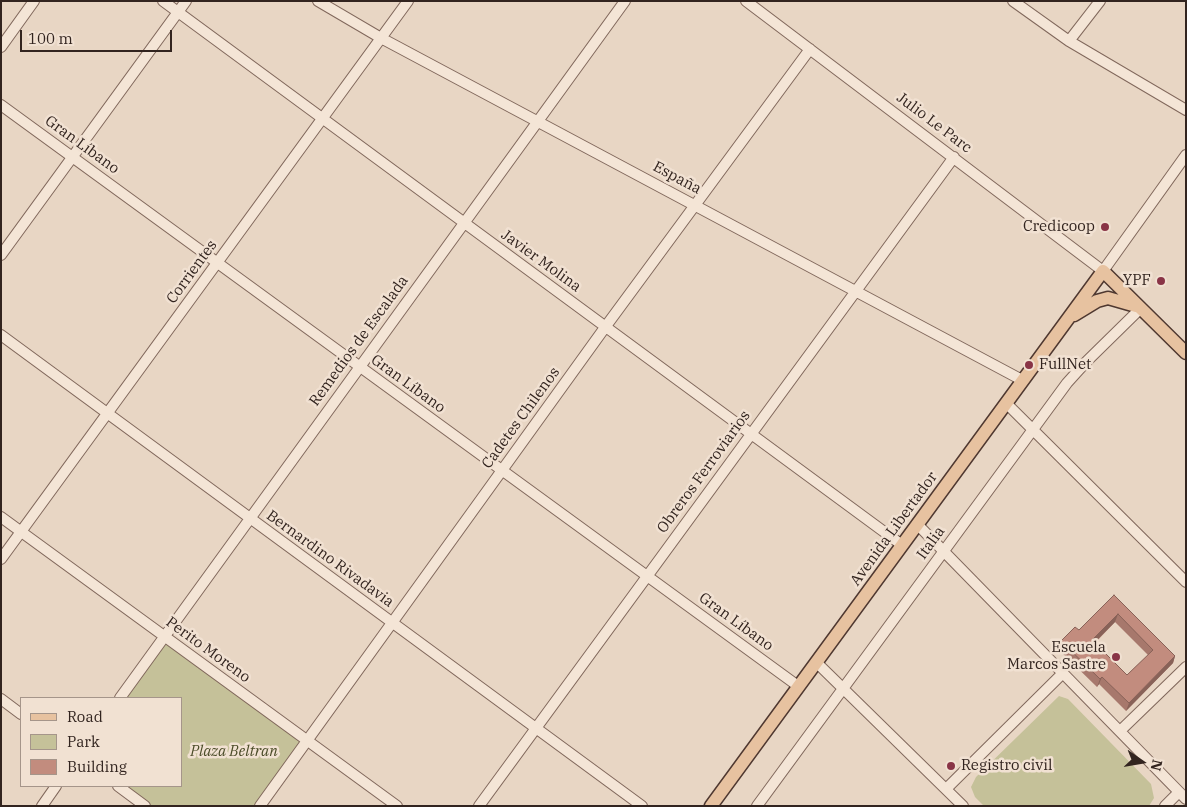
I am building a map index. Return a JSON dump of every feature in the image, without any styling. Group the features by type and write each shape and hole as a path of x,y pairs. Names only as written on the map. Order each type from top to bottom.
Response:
{"main road":[{"path":"1103,271 1186,353"},
{"name":"Avenida Libertador","path":"715,804 798,686 1103,271"},
{"path":"1066,321 1097,301 1108,298 1120,300 1141,308"}],"street":[{"path":"1,47 34,1"},
{"name":"Javier Molina","path":"163,1 902,544"},
{"path":"1,255 186,1"},
{"name":"España","path":"318,1 381,38 1022,380"},
{"name":"Corrientes","path":"1,560 408,1"},
{"name":"Remedios de Escalada","path":"121,697 625,1"},
{"name":"Julio Le Parc","path":"746,1 1103,271"},
{"path":"1013,1 1069,41 1186,110"},
{"path":"1069,41 1100,1"},
{"name":"Cadetes Chilenos","path":"260,806 606,326 810,49"},
{"name":"Gran Líbano","path":"1,105 798,686"},
{"path":"1103,271 1186,155"},
{"name":"Obreros Ferroviarios","path":"479,806 954,157"},
{"name":"Italia","path":"757,806 1076,372 1141,308"},
{"name":"Bernardino Rivadavia","path":"1,335 642,806"},
{"path":"1006,403 1186,582"},
{"name":"Perito Moreno","path":"1,517 397,806"},
{"path":"917,524 1182,795 1165,806"},
{"path":"816,662 963,806"},
{"path":"1120,732 1186,667"},
{"path":"946,789 1063,673"},
{"path":"1,699 20,713"},
{"path":"42,806 55,787"},
{"path":"119,787 145,806"}],"green space":[{"name":"Plaza Beltran","path":"164,637 307,739 260,806 145,806 119,787 182,787 182,697 121,697"},
{"path":"1059,696 1068,699 1151,784 1154,798 1149,806 984,806 975,797 971,787 976,777"}],"building":[{"path":"1114,595 1175,656 1129,703 1102,677 1100,679 1061,641 1075,627 1079,630","holes":["1118,614 1153,650 1127,675 1092,640"]}],"place":[{"name":"Credicoop","path":"1105,227"},
{"name":"YPF","path":"1161,281"},
{"name":"FullNet","path":"1029,365"},
{"name":"Escuela Marcos Sastre","path":"1116,657"},
{"name":"Registro civil","path":"951,766"}]}
